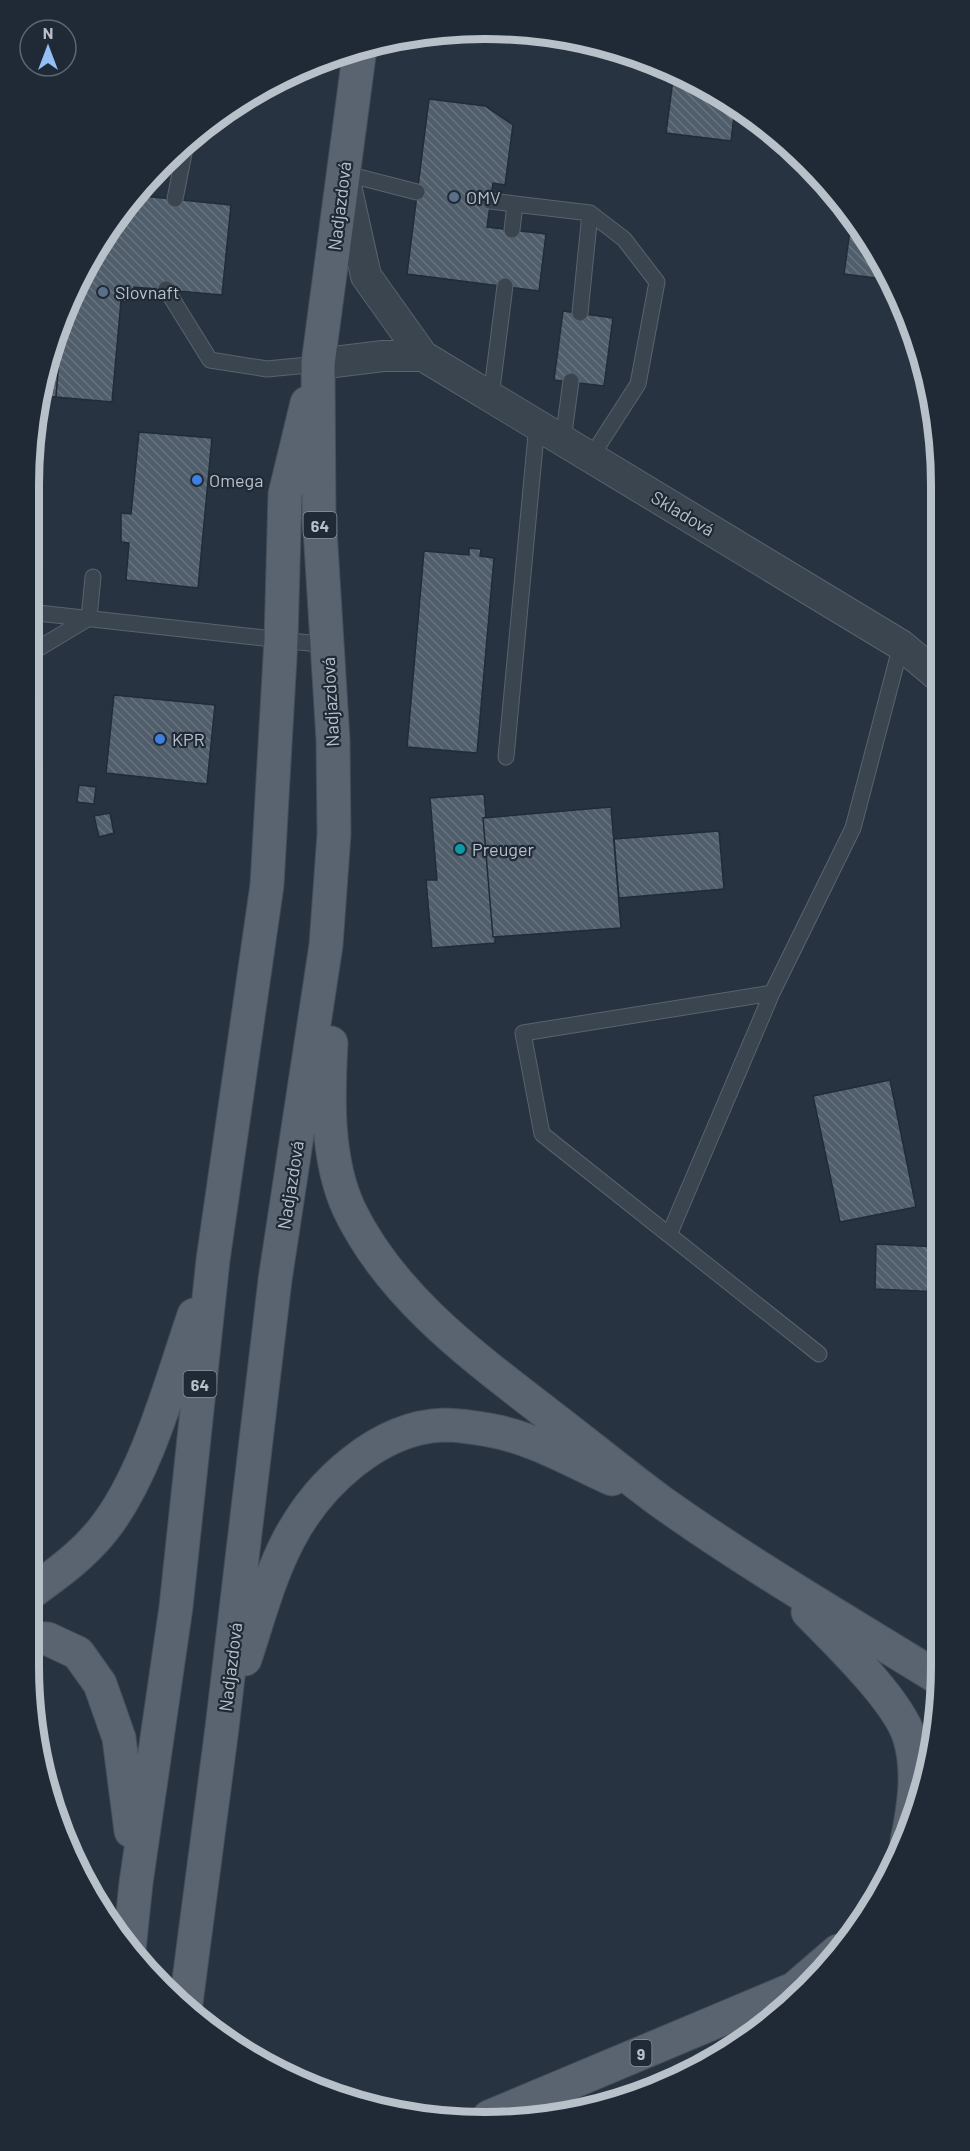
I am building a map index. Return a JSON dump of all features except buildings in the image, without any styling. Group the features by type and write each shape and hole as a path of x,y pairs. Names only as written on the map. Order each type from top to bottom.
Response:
{"main road":[{"name":"Nadjazdová","path":"187,1997 222,1728 275,1280 326,945 334,834 327,645 319,513 318,364 359,58"},
{"name":"Nadjazdová","path":"130,1937 136,1883 176,1607 213,1260 267,885 281,640 285,494 293,454 318,364"},
{"path":"326,945 332,1014 329,1090 334,1154 340,1185 372,1250 398,1283 456,1343 660,1500 774,1576 931,1673"},
{"path":"39,1586 78,1556 102,1530 129,1490 168,1389 213,1260"},
{"path":"222,1728 262,1607 289,1539 319,1495 342,1471 392,1438 443,1425 495,1431 524,1440 660,1500"},
{"path":"774,1576 853,1659 898,1712 909,1736 914,1758 915,1785"},
{"path":"39,1639 48,1640 78,1653 100,1684 119,1738 136,1883"},
{"name":"9","path":"502,2111 790,1991"}],"street":[{"name":"Skladová","path":"343,173 366,276 423,356 902,645 931,670"},
{"path":"318,364 383,356 423,356"}],"lane":[{"path":"175,199 183,157"},
{"path":"343,173 417,192"},
{"path":"490,201 590,213 624,239 657,282 638,384 591,457"},
{"path":"512,230 515,204"},
{"path":"580,313 590,213"},
{"path":"491,397 505,286"},
{"path":"166,290 210,360 267,369 318,364"},
{"path":"563,441 571,381"},
{"path":"506,757 537,424"},
{"path":"89,618 93,577"},
{"path":"39,613 327,645"},
{"path":"39,648 89,618"},
{"path":"669,1235 772,993 853,828 902,645"},
{"path":"772,993 523,1033 542,1134 819,1354"}],"place":[{"name":"OMV","path":"454,197"},
{"name":"Slovnaft","path":"103,292"},
{"name":"Omega","path":"197,480"},
{"name":"KPR","path":"160,739"},
{"name":"Preuger","path":"460,849"}]}
